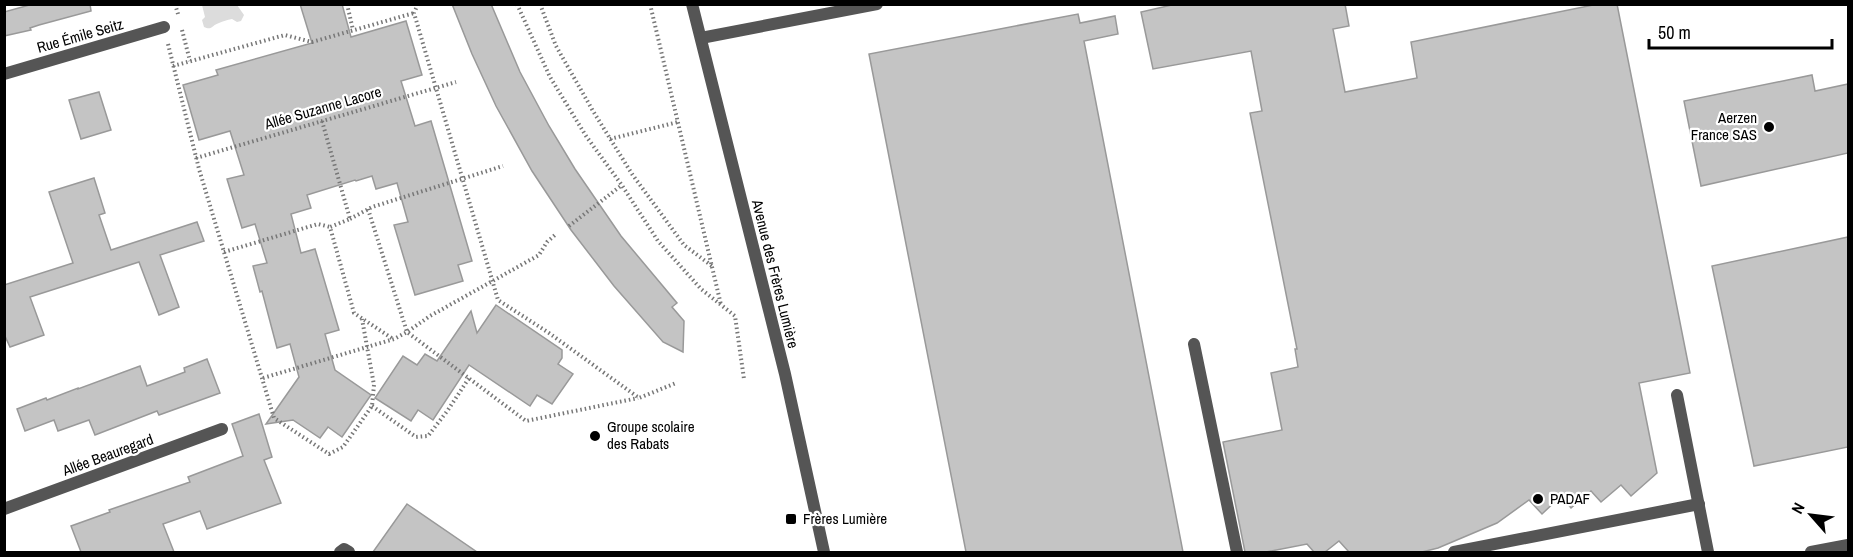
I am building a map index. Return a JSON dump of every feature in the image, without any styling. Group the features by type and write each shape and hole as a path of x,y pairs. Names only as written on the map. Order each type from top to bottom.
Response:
{"street":[{"name":"Avenue des Frères Lumière","path":"692,4 785,375 824,552"},
{"path":"701,38 877,4"},
{"name":"Rue Émile Seitz","path":"4,74 164,27"},
{"path":"1194,344 1237,552"},
{"path":"1677,396 1708,552"},
{"name":"Allée Beauregard","path":"4,509 222,429"},
{"path":"1454,552 1699,504"},
{"path":"1811,552 1848,545"},
{"path":"340,552 344,549 349,552"}],"path":[{"path":"347,4 353,30"},
{"path":"418,4 414,13 498,300 549,333 639,398"},
{"path":"517,4 550,77 586,136 658,241 701,289 735,316 744,379"},
{"path":"540,4 556,46 638,182 684,244 712,266"},
{"path":"650,4 722,306"},
{"path":"362,319 374,385 372,405 343,447 329,454 274,418 196,158 172,66 285,35 312,42 414,13"},
{"name":"Allée Suzanne Lacore","path":"196,158 456,82"},
{"path":"322,121 350,219"},
{"path":"610,139 678,122"},
{"path":"224,252 318,224 330,227 368,209 503,166"},
{"path":"569,226 621,186"},
{"path":"368,209 407,332 526,421 639,398 676,383"},
{"path":"330,227 354,313 393,339"},
{"path":"263,378 393,339 491,280 539,255 547,242 556,234"},
{"path":"372,405 416,437 428,436 469,378"}],"shaded area":[{"path":"202,5 237,5 244,15 241,21 237,22 232,19 207,28 204,27 202,20 205,17"}],"building":[{"path":"33,4 90,4 91,11 4,36 4,12"},
{"path":"300,4 342,4 351,37 406,21 422,75 401,81 415,126 431,121 472,261 458,265 463,281 415,295 394,225 408,222 397,183 376,189 372,176 307,195 311,208 291,214 301,253 315,249 339,330 325,334 335,370 371,395 342,437 328,427 320,438 293,420 266,424 299,377 290,344 277,348 262,291 260,292 253,266 267,263 255,224 242,228 227,179 244,175 230,131 199,140 183,85 218,75 216,70 312,43"},
{"path":"452,4 491,4 520,72 575,169 621,236 677,303 672,307 684,321 683,352 663,342 614,286 571,230 532,171 496,106"},
{"path":"1176,4 1345,4 1349,26 1333,29 1345,92 1417,78 1411,42 1598,4 1617,4 1690,373 1639,383 1657,473 1631,496 1621,485 1601,502 1591,491 1571,508 1561,496 1542,514 1529,500 1497,523 1438,548 1422,552 1349,552 1339,541 1325,552 1314,552 1307,544 1266,552 1245,552 1223,442 1282,430 1271,373 1298,367 1295,349 1297,349 1250,113 1262,111 1251,51 1153,69 1141,12"},
{"path":"1078,14 1080,23 1115,16 1118,34 1084,41 1183,552 966,552 869,54"},
{"name":"Aerzen France SAS","path":"1812,75 1815,91 1848,84 1848,153 1701,186 1684,101"},
{"path":"99,92 111,130 81,139 69,100"},
{"path":"94,178 105,213 99,215 111,250 197,222 204,241 160,255 179,307 159,315 139,262 30,297 44,335 10,347 4,334 4,285 73,263 49,192"},
{"path":"1848,237 1848,447 1754,466 1712,266"},
{"path":"496,305 562,350 562,358 558,364 573,374 552,404 537,395 530,406 469,365 433,420 418,410 411,421 375,398 403,356 417,365 425,354 437,361 471,311 477,333"},
{"path":"207,359 220,393 159,415 157,411 95,435 89,420 58,431 54,420 25,431 17,409 140,366 147,386 185,372 184,368"},
{"path":"259,414 272,457 264,460 281,503 207,529 200,511 163,524 174,552 81,552 71,526 110,512 109,510 190,482 188,477 243,456 232,424"},
{"path":"407,504 477,552 373,552"}],"place":[{"name":"Aerzen France SAS","path":"1769,127"},
{"name":"Groupe scolaire des Rabats","path":"595,436"},
{"name":"PADAF","path":"1538,499"},
{"name":"Frères Lumière","path":"791,519"}]}
